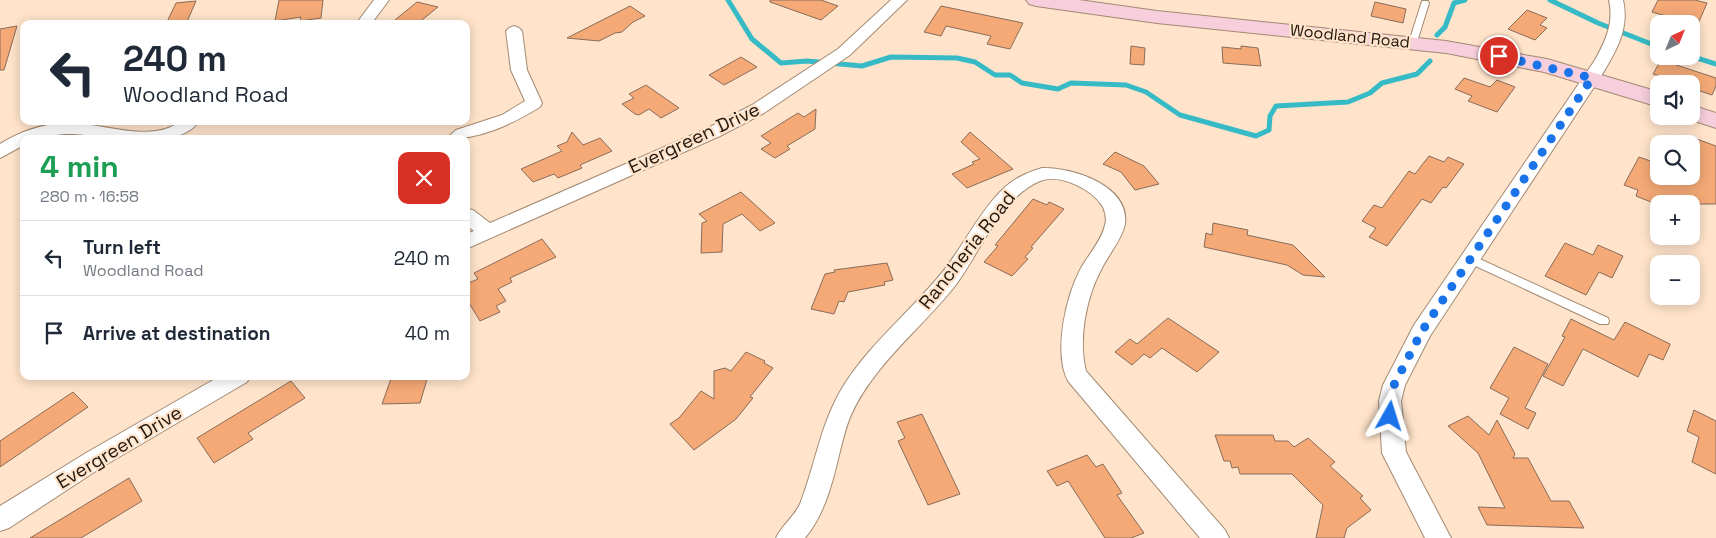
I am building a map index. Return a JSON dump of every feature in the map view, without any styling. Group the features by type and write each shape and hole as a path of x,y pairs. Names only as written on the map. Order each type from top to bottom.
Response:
{"street":[{"path":"366,20 382,0"},
{"name":"Evergreen Drive","path":"470,240 714,132 758,109 835,58 900,0"},
{"name":"Woodland Road","path":"1036,0 1157,17 1413,42 1507,58 1592,78 1650,97"},
{"path":"1438,538 1394,453 1390,401 1394,385 1422,331 1592,78 1616,31 1619,12 1616,0"},
{"path":"461,135 508,119 534,103 519,70 514,31"},
{"path":"1700,115 1716,121"},
{"path":"160,135 187,125"},
{"path":"33,135 65,128 124,135"},
{"path":"0,152 20,140"},
{"name":"Rancheria Road","path":"789,538 806,518 840,414 862,376 948,279 986,223 1011,191 1034,176 1045,174 1072,178 1094,187 1105,195 1115,215 1114,226 1088,275 1079,298 1075,318 1072,364 1076,375 1216,538"},
{"path":"470,218 487,231"},
{"name":"Evergreen Drive","path":"0,520 94,460 232,380"}],"lane":[{"path":"1413,42 1425,3"},
{"path":"1471,259 1604,321"}],"building":[{"path":"279,0 323,0 321,18 300,20 301,17 275,20"},
{"path":"770,0 821,0 838,6 821,20 770,2"},
{"path":"1658,0 1695,0 1707,3 1700,19 1700,15 1662,15 1652,12"},
{"path":"196,1 188,20 168,20 176,3"},
{"path":"417,2 438,7 422,20 395,20"},
{"path":"1375,2 1406,9 1403,23 1371,16"},
{"path":"630,6 645,16 633,22 622,32 615,33 599,41 567,38"},
{"path":"941,6 1023,23 1010,49 987,44 991,36 946,26 941,36 924,32"},
{"path":"1527,10 1547,18 1540,25 1547,28 1535,40 1508,29"},
{"path":"17,26 4,70 0,70 0,29"},
{"path":"1131,46 1145,48 1144,65 1130,64"},
{"path":"1241,46 1258,48 1261,66 1223,63 1222,47 1241,49"},
{"path":"741,57 757,67 724,85 709,75"},
{"path":"1658,65 1676,65 1716,78 1716,86 1712,95 1700,91 1700,75 1653,74"},
{"path":"1464,78 1490,87 1497,80 1515,87 1497,112 1468,101 1472,96 1455,89"},
{"path":"646,85 679,108 661,118 649,109 639,115 635,114 622,104 634,98 629,94"},
{"path":"816,109 815,129 787,146 790,149 775,158 761,149 771,143 761,136 798,113 804,117"},
{"path":"572,132 583,145 600,138 612,151 580,165 582,168 558,178 554,174 533,182 521,169 562,151 557,146 567,142"},
{"path":"970,132 1013,169 967,188 952,174 974,164 972,162 980,159 961,142"},
{"path":"1700,140 1716,146 1716,204 1700,204 1700,195 1650,195 1650,202 1636,196 1638,190 1624,185 1639,157 1650,161 1650,185 1700,185"},
{"path":"1115,152 1144,166 1159,184 1135,190 1121,172 1103,164"},
{"path":"1429,156 1444,162 1448,157 1464,164 1446,188 1443,187 1431,203 1422,199 1387,246 1369,237 1376,228 1362,221 1374,205 1382,208 1409,171 1415,174"},
{"path":"741,192 775,223 760,231 742,214 723,224 722,252 701,253 702,223 707,221 699,214"},
{"path":"1033,199 1047,205 1049,202 1064,209 1031,247 1033,248 1025,257 1028,259 1012,276 984,262 998,246 995,245"},
{"path":"1213,223 1248,230 1247,235 1293,245 1325,277 1303,275 1287,265 1204,247 1206,233 1212,235"},
{"path":"542,239 556,257 510,278 512,282 498,289 506,301 496,306 500,312 480,321 470,305 470,282 478,279 474,273"},
{"path":"1565,243 1593,255 1598,245 1623,256 1612,278 1599,272 1586,295 1545,276"},
{"path":"887,263 893,280 884,282 885,285 848,292 844,302 839,301 834,314 811,309 825,274 835,272 834,270"},
{"path":"1168,318 1219,352 1197,372 1162,348 1150,358 1144,354 1132,365 1115,352 1130,339 1137,344"},
{"path":"1571,319 1614,340 1625,322 1670,345 1663,360 1649,354 1638,377 1583,349 1563,386 1543,376 1565,337 1562,336"},
{"path":"1514,347 1548,364 1525,408 1536,413 1528,429 1500,414 1509,398 1490,388"},
{"path":"746,352 765,361 764,363 773,368 750,397 753,398 736,419 694,450 670,424 679,418 701,391 714,399 714,371 725,368 731,371"},
{"path":"391,380 427,380 420,403 382,404"},
{"path":"291,381 305,398 248,433 253,439 214,463 197,438"},
{"path":"73,392 88,407 0,467 0,441"},
{"path":"1694,410 1716,421 1716,474 1692,462 1699,437 1687,431"},
{"path":"922,414 960,494 928,505 898,441 905,438 897,422"},
{"path":"1468,416 1489,435 1497,420 1515,454 1513,458 1528,458 1551,501 1569,501 1584,528 1487,525 1478,507 1505,508 1478,453 1448,426"},
{"path":"1215,435 1273,435 1275,441 1288,441 1294,447 1308,438 1335,462 1330,466 1363,496 1360,498 1371,510 1347,528 1344,538 1316,538 1323,505 1292,474 1240,474 1238,467 1232,468 1230,461 1224,461"},
{"path":"1087,455 1096,467 1103,464 1122,493 1117,495 1144,533 1131,538 1105,538 1068,481 1057,486 1047,471"},
{"path":"129,478 142,501 81,538 30,538"}],"waterway":[{"path":"728,0 752,39 781,63 807,61 862,66 891,57 957,58 975,62 995,75 1010,75 1022,83 1058,89 1071,83 1126,85 1146,92 1180,115 1256,136 1269,130 1270,116 1276,106 1348,102 1370,93 1382,83 1417,74 1430,61"},
{"path":"1437,35 1445,27 1454,3 1465,0"},
{"path":"1550,0 1598,23 1650,43"},
{"path":"1700,59 1716,64"}],"route":[{"path":"1390,416 1390,401 1394,385 1422,331 1592,78 1499,56"}]}
